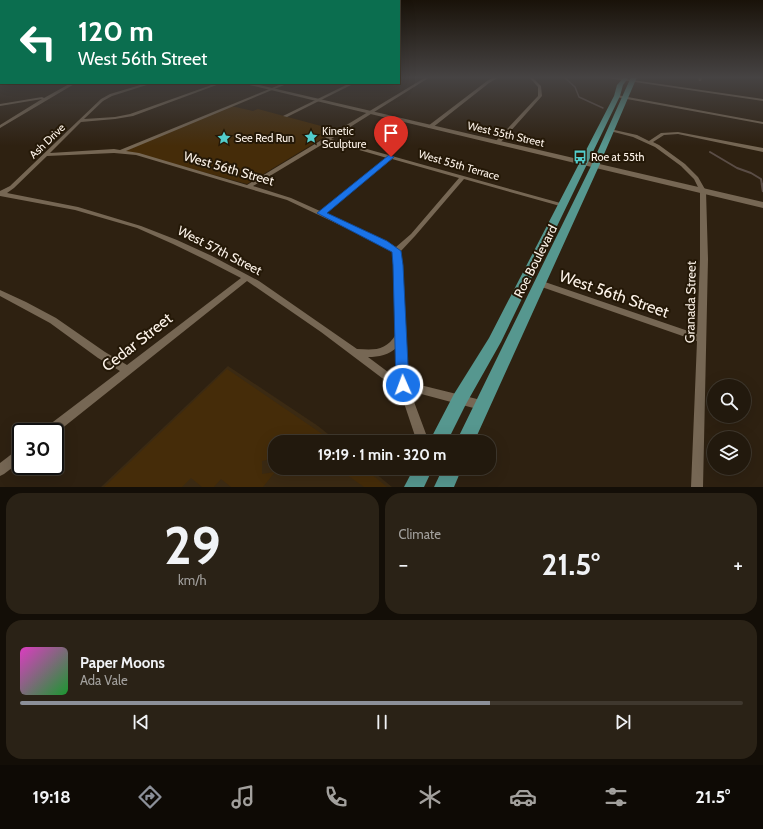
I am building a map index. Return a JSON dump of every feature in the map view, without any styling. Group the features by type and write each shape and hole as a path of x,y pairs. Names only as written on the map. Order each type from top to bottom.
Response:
{"main road":[{"name":"Roe Boulevard","path":"468,435 539,283 619,100"},
{"name":"Roe Boulevard","path":"442,435 460,399 494,342 562,205 612,130 620,100"},
{"path":"414,487 420,475"},
{"path":"444,487 450,475"}],"street":[{"path":"0,105 32,100"},
{"path":"0,126 42,100"},
{"name":"Ash Drive","path":"1,194 12,187 104,100"},
{"path":"81,121 131,115 173,100"},
{"path":"122,152 246,100"},
{"path":"285,116 317,100"},
{"name":"West 55th Street","path":"317,100 763,205"},
{"path":"248,187 392,100"},
{"path":"430,127 465,100"},
{"path":"498,143 537,100"},
{"path":"641,100 763,123"},
{"path":"27,101 36,104"},
{"path":"612,130 635,136 657,146 683,165 696,178 703,191"},
{"path":"650,142 663,134 678,133 763,150"},
{"name":"West 55th Terrace","path":"327,139 562,205"},
{"name":"West 56th Street","path":"45,155 122,152 137,154 289,199 384,243 396,251"},
{"path":"321,213 391,157"},
{"path":"421,435 403,385 398,265 396,251 413,235 463,177"},
{"name":"Granada Street","path":"697,487 704,259 703,191"},
{"name":"West 57th Street","path":"1,194 76,208 139,227 209,258 246,278 298,311 355,353 403,385 481,405"},
{"name":"Cedar Street","path":"60,423 246,278"},
{"name":"West 56th Street","path":"539,283 702,339"},
{"path":"0,293 59,324 116,365 128,370"},
{"path":"355,353 383,353 396,344 401,334"},
{"path":"0,470 12,461"}],"shaded area":[{"path":"231,106 253,111 258,109 336,130 247,184 137,154 122,152"},
{"path":"228,366 329,435 268,435 268,475 377,475 392,487 101,487"},
{"path":"227,369 324,435 268,435 268,460 262,461 262,474 268,473 268,475 273,475 263,487 231,487 221,479 214,487 202,487 191,478 182,487 104,487"},
{"path":"347,475 372,475 387,487 364,487"}],"waterway":[{"path":"585,100 603,108"},
{"path":"710,152 737,168 751,173 761,179 762,185"},
{"path":"762,184 763,191"}],"place":[{"name":"Kinetic Sculpture","path":"311,137"},
{"name":"See Red Run","path":"224,138"},
{"name":"Roe at 55th","path":"580,157"}],"route":[{"path":"391,157 329,205 321,213 384,243 396,251 398,265 403,385"}]}
